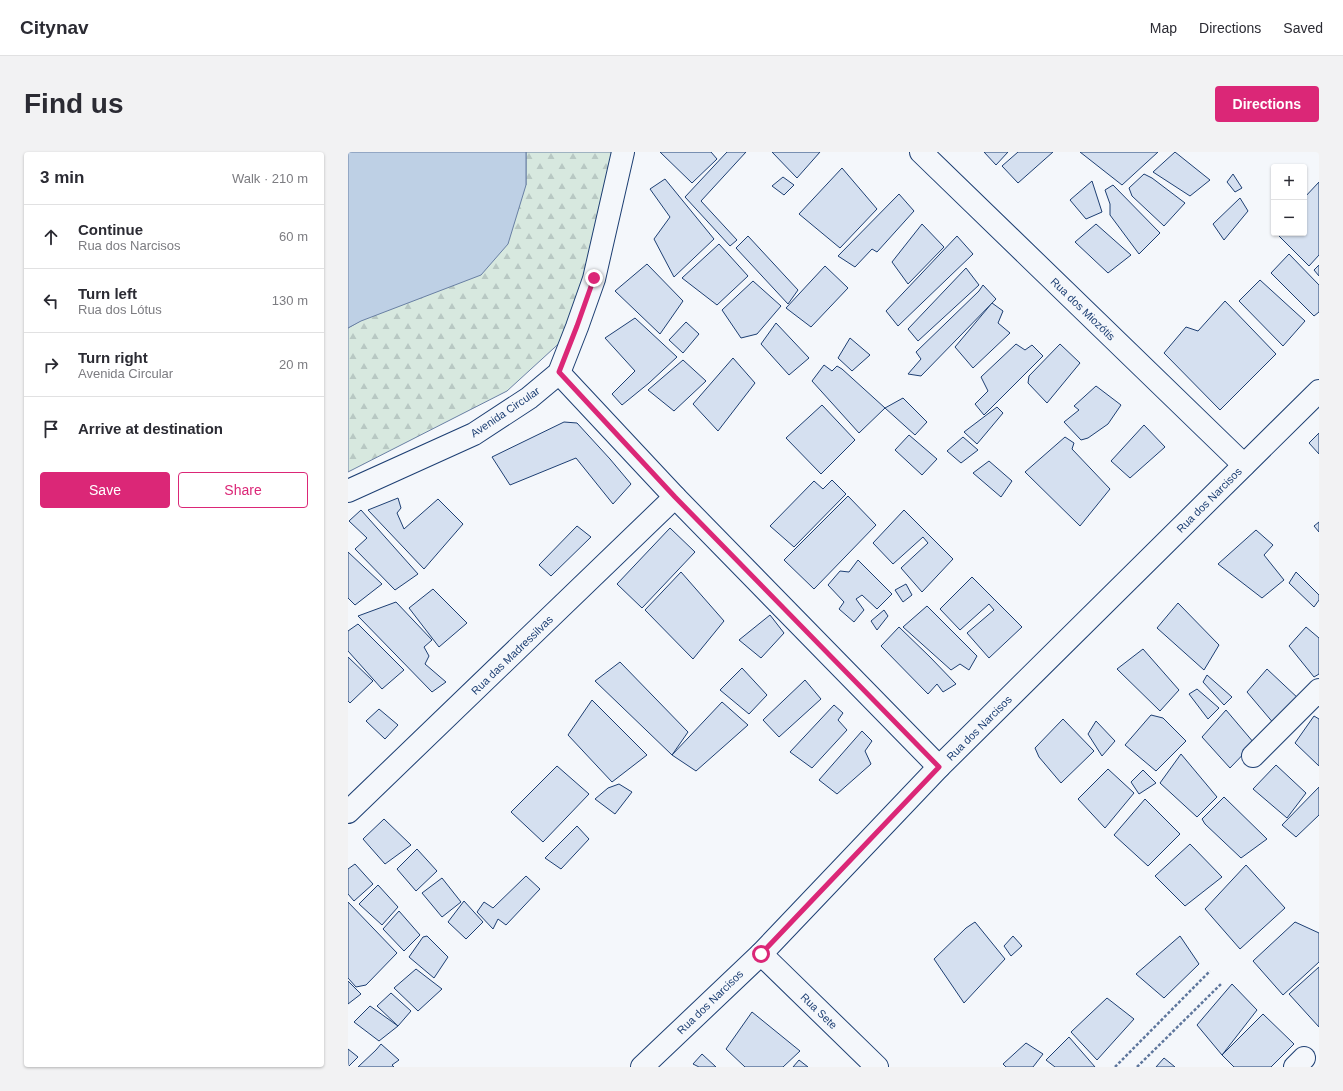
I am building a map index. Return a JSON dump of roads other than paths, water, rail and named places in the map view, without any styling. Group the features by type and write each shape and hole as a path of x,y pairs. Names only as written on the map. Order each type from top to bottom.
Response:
{"street":[{"name":"Avenida Circular","path":"348,491 474,434 529,398 559,372 594,278 623,152"},
{"name":"Rua dos Miozótis","path":"922,152 1244,465"},
{"path":"559,372 675,497 939,767"},
{"name":"Rua dos Narcisos","path":"642,1067 761,954 939,767 1319,391"},
{"name":"Rua das Madressilvas","path":"348,812 675,497"},
{"path":"1253,756 1319,690"},
{"name":"Rua Sete","path":"761,954 877,1067"}],"water":[{"path":"348,152 526,152 526,185 508,244 481,275 361,321 348,328"}]}
